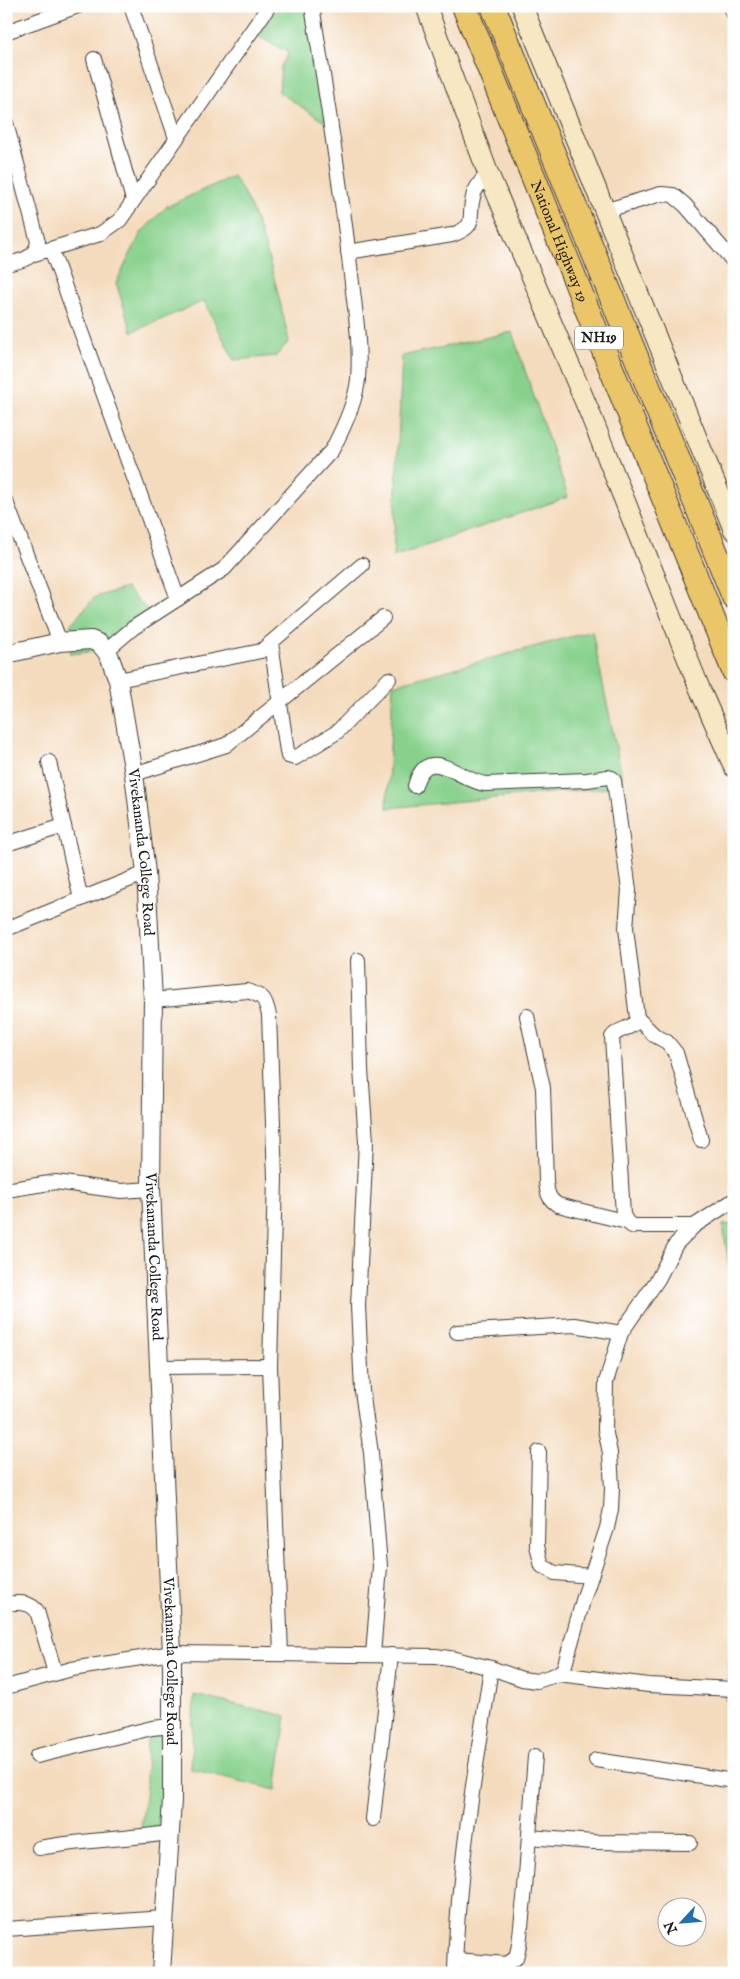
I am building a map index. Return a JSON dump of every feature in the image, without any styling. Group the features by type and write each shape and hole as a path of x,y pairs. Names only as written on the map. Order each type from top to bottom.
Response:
{"highway":[{"name":"National Highway 19","path":"464,6 734,671"},
{"name":"NH19","path":"493,6 734,597"}],"main road":[{"path":"426,6 488,173 589,411 701,692 734,767"},
{"path":"522,6 734,530"}],"street":[{"path":"6,32 78,6"},
{"path":"131,6 176,138"},
{"path":"6,264 24,260 34,254 100,234 120,220 132,200 269,6"},
{"path":"6,654 60,642 91,640 100,644 106,651 133,628 224,569 332,450 341,433 358,380 354,309 332,127 312,6"},
{"path":"730,6 734,14"},
{"path":"94,59 132,200"},
{"path":"6,123 38,242 34,254"},
{"path":"348,252 452,235 466,230 471,223 475,190 488,173"},
{"path":"604,211 662,194 673,195 685,205 734,262"},
{"path":"51,249 178,599"},
{"path":"6,502 60,642"},
{"path":"118,680 261,651 362,565"},
{"path":"134,774 226,744 383,618"},
{"path":"271,643 288,756 295,758 338,732 390,680"},
{"name":"Vivekananda College Road","path":"106,651 118,680 134,774 146,874 153,1000 151,1189 172,1653 172,1800 161,1973"},
{"path":"49,762 80,899"},
{"path":"415,786 418,775 424,768 431,765 448,766 471,781 485,784 612,778 614,781 618,799 629,890 626,928 637,1018 636,1023 615,1032 612,1037 623,1215 632,1226 694,1226"},
{"path":"6,844 64,826"},
{"path":"6,929 146,874"},
{"path":"358,960 361,1069 366,1142 358,1306 362,1391 371,1453 380,1566 373,1655"},
{"path":"153,1000 247,991 259,994 265,1000 269,1015 275,1178 270,1366 281,1654"},
{"path":"527,1016 543,1088 548,1196 551,1201 558,1205 627,1222"},
{"path":"637,1018 654,1035 667,1042 676,1053 700,1140"},
{"path":"6,1190 56,1182 121,1191 151,1189"},
{"path":"558,1674 564,1668 568,1657 611,1509 610,1453 605,1429 606,1382 621,1333 658,1279 676,1244 694,1226 734,1200"},
{"path":"457,1332 574,1325 621,1333"},
{"path":"158,1367 270,1366"},
{"path":"539,1452 537,1546 542,1566 555,1573 591,1576"},
{"path":"6,1603 25,1603 33,1606 37,1611 55,1673"},
{"path":"6,1687 72,1669 172,1653 392,1655 455,1659 491,1668 522,1679 537,1681 558,1674 649,1685 734,1688"},
{"path":"373,1818 392,1655"},
{"path":"491,1668 469,1818 456,1936 455,1966 507,1964 516,1958 520,1936 535,1756"},
{"path":"37,1756 152,1728 172,1726"},
{"path":"596,1760 734,1781"},
{"path":"39,1848 67,1843 169,1833"},
{"path":"529,1837 593,1842 690,1842"},
{"path":"6,1929 164,1918"}],"green space":[{"path":"280,6 311,6 332,127 279,92 281,66 289,53 258,36"},
{"path":"233,176 243,192 261,233 289,341 276,356 234,360 204,301 132,332 116,283 141,233 166,207"},
{"path":"512,332 568,497 393,557 402,356"},
{"path":"126,588 155,617 103,650 70,654 71,624 95,597"},
{"path":"592,631 624,786 387,808 393,685"},
{"path":"734,1224 734,1302 723,1225"},
{"path":"734,1617 734,1700 725,1700"},
{"path":"194,1695 286,1716 276,1790 191,1769"},
{"path":"167,1733 163,1841 139,1843 146,1789 147,1736"}]}
